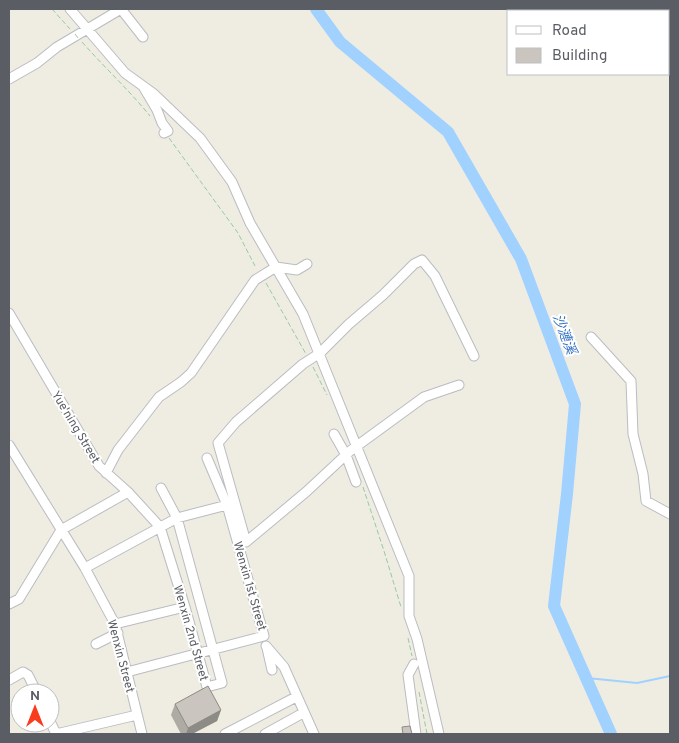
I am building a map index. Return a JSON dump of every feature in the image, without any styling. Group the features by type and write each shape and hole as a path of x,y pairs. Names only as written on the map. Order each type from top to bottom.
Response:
{"street":[{"path":"70,9 125,73 154,94 200,138 232,182 250,223 303,314 408,576 409,616 417,639 438,734"},
{"path":"9,79 121,9 143,37"},
{"path":"144,88 168,131 164,133"},
{"path":"459,385 424,397 357,445 306,492 246,542 230,504 218,443 236,422 302,364 320,353 414,264 422,260 435,276 474,356"},
{"path":"106,473 118,450 159,397 181,382 190,373 255,280 276,267 297,270 307,264"},
{"name":"Yue'ning Street","path":"9,314 99,466 128,492"},
{"path":"591,337 631,381 633,434 643,474 646,501 670,514"},
{"path":"334,434 359,483"},
{"path":"9,445 61,530"},
{"name":"Wenxin 1st Street","path":"126,672 264,636 230,504 207,458"},
{"name":"Wenxin 2nd Street","path":"128,492 160,527 207,687 222,683 176,518 161,488"},
{"path":"9,604 19,599 61,530 128,492"},
{"path":"84,568 176,518 230,504"},
{"name":"Wenxin Street","path":"61,530 84,568 116,629 142,734"},
{"path":"96,644 116,629 185,607"},
{"path":"264,636 272,670"},
{"path":"266,646 284,667 314,734"},
{"path":"414,664 408,675 416,734"},
{"path":"9,680 23,672 28,675 32,683"},
{"path":"225,734 296,696"},
{"path":"267,734 303,713"},
{"path":"56,734 137,715"}],"path":[{"path":"52,9 153,119"},
{"path":"164,133 238,233 255,266"},
{"path":"262,276 306,355"},
{"path":"312,364 327,395"},
{"path":"359,483 384,551 402,612"},
{"path":"408,638 414,664"},
{"path":"419,691 427,734"}],"building":[{"path":"208,686 221,710 188,728 175,704"},
{"path":"410,726 412,734 403,734 402,727"}],"waterway":[{"name":"沙漣溪","path":"316,9 340,42 448,132 521,259 575,404 554,606 611,734"},
{"path":"587,678 637,683 670,676"}]}
